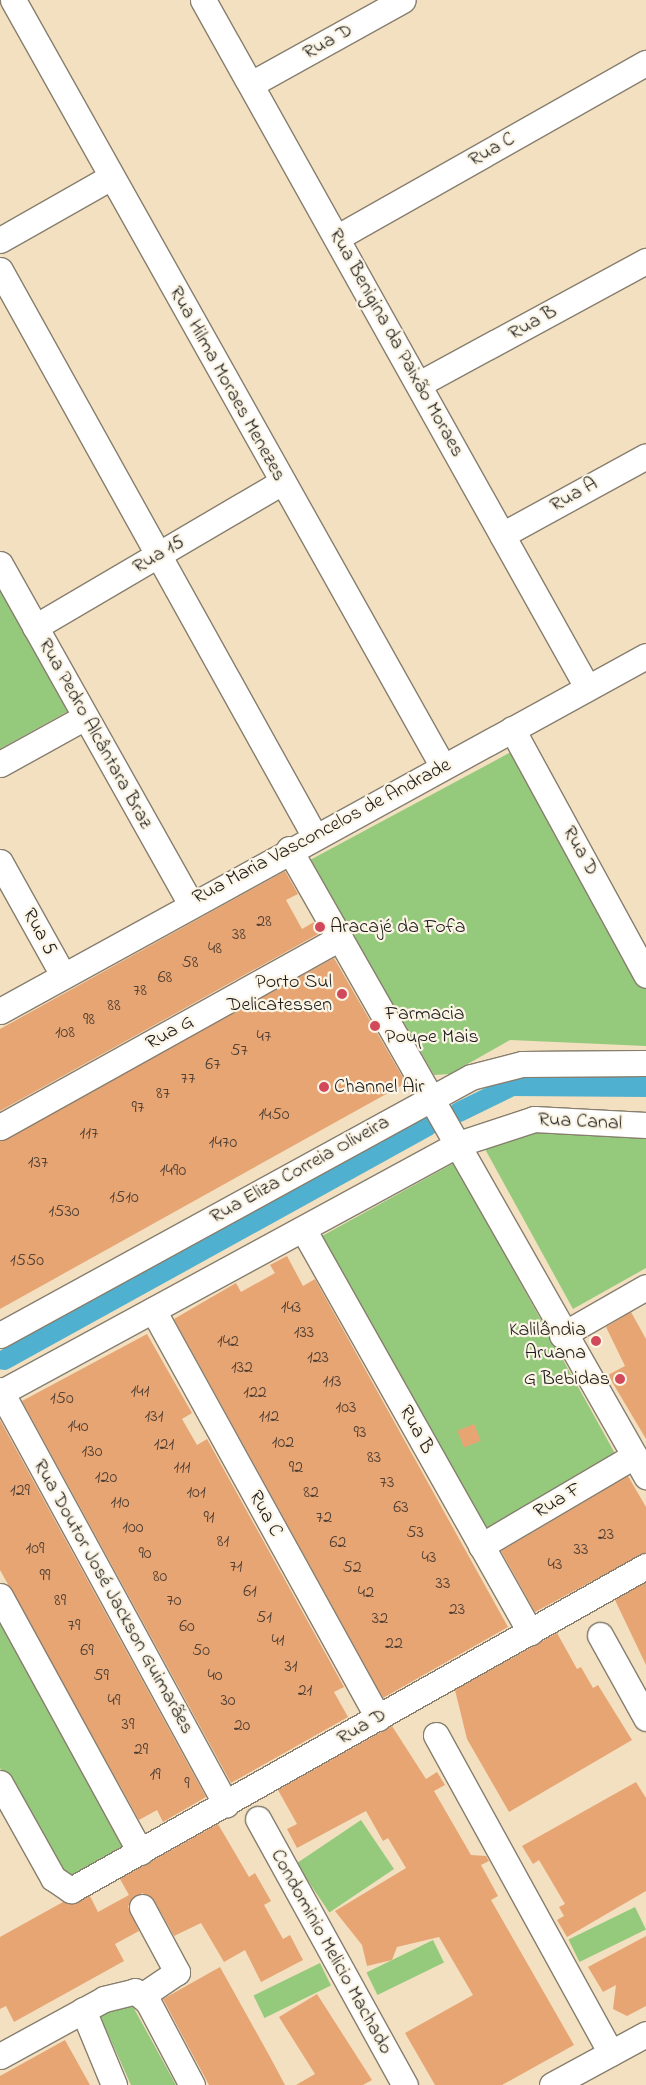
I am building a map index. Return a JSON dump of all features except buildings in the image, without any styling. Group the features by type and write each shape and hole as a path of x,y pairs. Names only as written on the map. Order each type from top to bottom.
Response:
{"street":[{"name":"Rua Hilma Moraes Menezes","path":"13,0 443,767"},
{"name":"Rua Benigina da Paixão Moraes","path":"204,0 338,237 587,687"},
{"name":"Rua D","path":"252,83 403,0"},
{"name":"Rua C","path":"338,237 646,63"},
{"path":"0,240 112,177"},
{"name":"Rua B","path":"419,384 646,261"},
{"path":"0,270 314,835"},
{"name":"Rua A","path":"502,535 646,456"},
{"name":"Rua 15","path":"35,627 282,482"},
{"name":"Rua Pedro Alcântara Braz","path":"0,564 191,904"},
{"name":"Rua Maria Vasconcelos de Andrade","path":"0,1011 288,849 646,656"},
{"path":"0,764 85,717"},
{"name":"Rua D","path":"512,729 646,974"},
{"path":"288,849 314,913 340,938 432,1097 562,1335 640,1466"},
{"name":"Rua 5","path":"0,862 63,975"},
{"name":"Rua G","path":"0,1128 340,938"},
{"name":"Rua Eliza Correia Oliveira","path":"0,1335 432,1097 497,1067 646,1063"},
{"name":"Rua Canal","path":"458,1144 534,1119 646,1125"},
{"path":"0,1392 458,1144"},
{"name":"Rua B","path":"303,1228 530,1632"},
{"path":"562,1335 646,1287"},
{"name":"Rua C","path":"153,1310 378,1718"},
{"name":"Rua Doutor José Jackson Guimarães","path":"0,1392 226,1804"},
{"name":"Rua F","path":"482,1546 640,1466"},
{"name":"Rua D","path":"0,1783 53,1878 64,1889 78,1887 646,1566"},
{"path":"0,1596 140,1852"},
{"path":"600,1635 646,1718"},
{"path":"436,1736 611,2053"},
{"name":"Condominio Melicio Machado","path":"258,1819 405,2085"},
{"path":"142,1908 177,1972 143,1996"},
{"path":"0,2056 82,2010 126,1990 143,1996 192,2085"},
{"path":"82,2010 114,2085"},
{"path":"552,2085 646,2034"}],"green space":[{"path":"0,582 72,709 0,749"},
{"path":"513,751 646,988 646,1046 510,1040 450,1074 434,1075 310,860"},
{"path":"522,1129 646,1133 646,1268 573,1309 485,1149"},
{"path":"454,1163 618,1459 481,1536 317,1239"},
{"path":"0,1614 129,1849 63,1884 0,1768"},
{"path":"361,1820 394,1869 329,1913 296,1864"},
{"path":"635,1907 646,1929 579,1962 568,1939"},
{"path":"433,1940 444,1962 377,1995 366,1972"},
{"path":"320,1963 331,1985 264,2018 253,1995"},
{"path":"131,2003 176,2085 131,2085 100,2016"}],"waterway":[{"path":"459,1112 512,1086 646,1087"},
{"path":"4,1360 428,1126"}],"place":[{"name":"Aracajé da Fofa","path":"320,927"},
{"name":"Porto Sul Delicatessen","path":"342,994"},
{"name":"Farmacia Poupe Mais","path":"375,1026"},
{"name":"Channel Air","path":"324,1087"},
{"name":"Kalilândia Aruana","path":"596,1341"},
{"name":"G Bebidas","path":"620,1379"}]}
